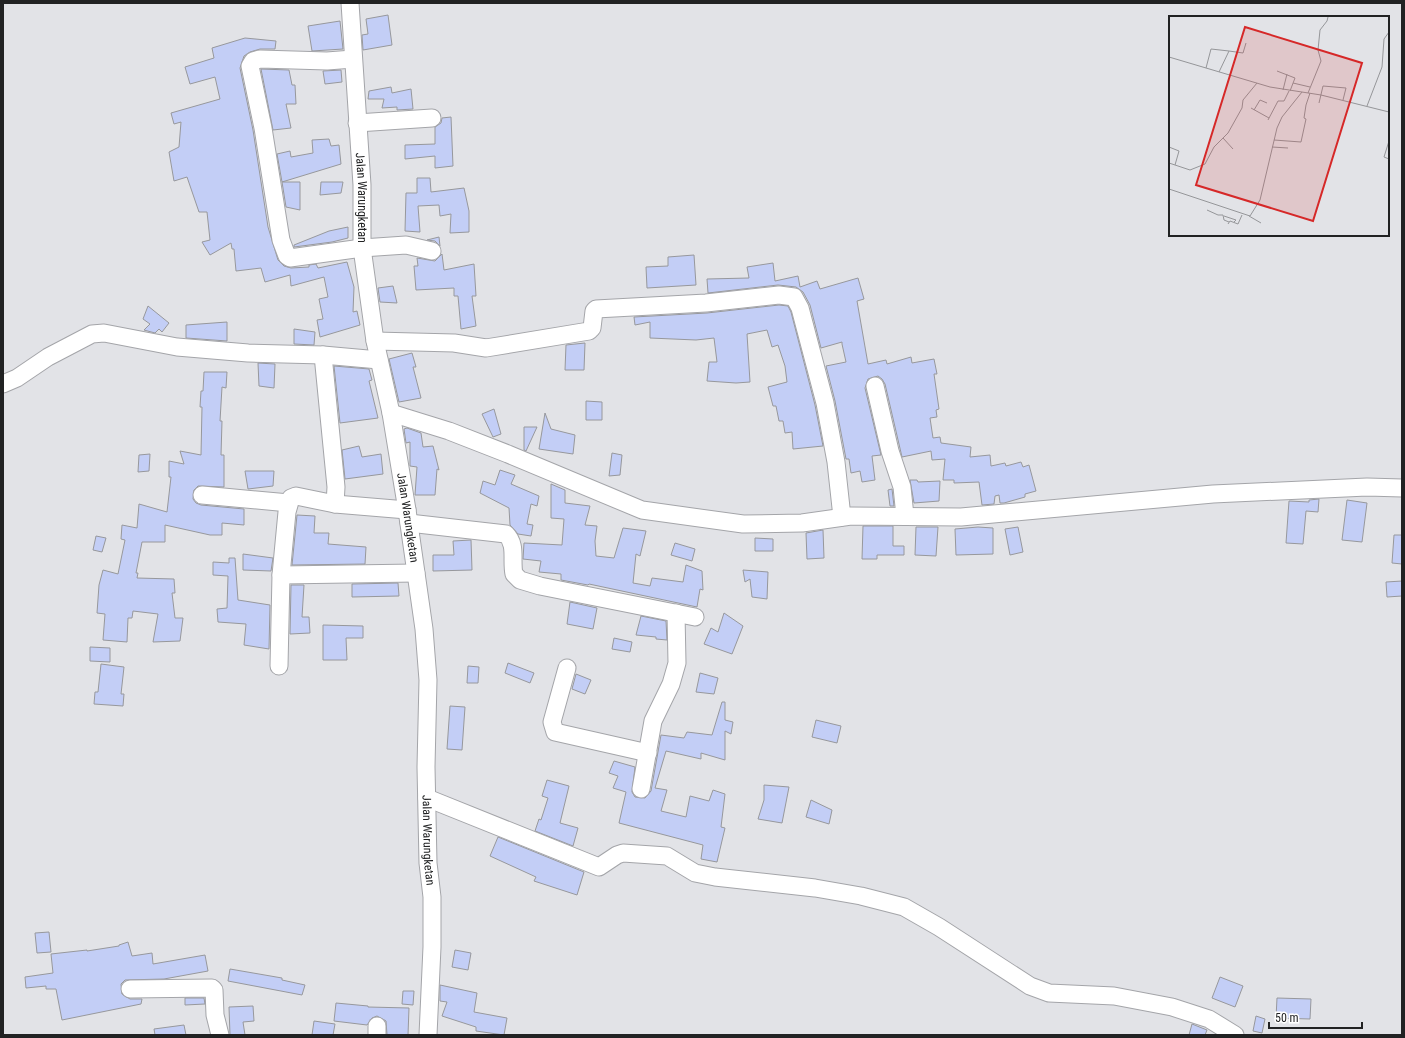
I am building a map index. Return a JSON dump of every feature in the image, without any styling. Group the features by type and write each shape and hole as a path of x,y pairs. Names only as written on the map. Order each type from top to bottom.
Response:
{"street":[{"name":"Jalan Warungketan","path":"350,3 362,186 362,248 375,341 391,413 408,516 424,629 428,680 428,863 432,897 432,947 428,1035"},
{"path":"353,59 320,61 260,60 253,61 250,66 263,128 281,240 286,256 293,258 362,248 406,245 432,250"},
{"path":"357,123 432,118"},
{"path":"375,341 454,343 486,348 590,331 592,328 594,311 596,309 706,304 779,295 794,296 800,308 825,403 836,462 842,517"},
{"path":"3,384 17,378 48,357 92,334 104,332 177,347 248,353 323,355 379,360"},
{"path":"323,355 336,487 335,504"},
{"path":"874,386 890,452 902,487 905,516"},
{"path":"391,413 449,431 478,442 642,510 744,524 802,523 842,517 961,517 1213,494 1367,487 1402,488"},
{"path":"202,495 289,503"},
{"path":"279,666 281,575 289,503 291,498 296,496 506,534 511,539 513,545 514,574 520,580 540,586 695,617"},
{"path":"281,575 416,573"},
{"path":"641,789 653,722 671,684 677,663 676,613"},
{"path":"567,668 552,722 555,732 648,753"},
{"path":"427,798 599,867 617,855 623,853 667,856 681,866 702,874 861,896 904,907 939,927 1030,986 1049,993 1114,996 1172,1007 1209,1019 1235,1035"},
{"path":"130,989 212,988 214,990 215,1015 220,1035"}],"building":[{"path":"388,15 392,45 363,50 362,35 368,34 366,19"},
{"path":"340,21 343,49 312,51 308,26"},
{"path":"245,38 276,41 275,49 260,49 250,52 244,56 240,68 253,130 268,227 278,260 284,266 291,268 309,267 309,265 316,264 318,268 347,262 354,287 353,312 357,311 360,325 320,337 317,320 323,319 319,299 328,297 324,277 291,286 290,275 265,282 261,268 236,271 234,249 232,249 231,243 210,255 202,242 210,240 207,212 199,212 187,177 174,181 169,152 179,147 181,122 174,124 171,113 220,99 215,77 190,84 185,67 214,58 212,48"},
{"path":"261,69 289,70 292,85 295,85 296,104 286,104 291,128 273,130"},
{"path":"341,70 342,82 325,84 323,71"},
{"path":"391,87 392,93 411,89 413,109 397,110 397,107 382,108 384,99 368,99 369,91"},
{"path":"451,117 453,166 435,168 435,156 405,159 405,145 435,144 435,127 441,123 442,118"},
{"path":"329,139 331,146 339,145 341,164 282,182 277,154 290,151 291,157 313,153 312,140"},
{"path":"417,178 430,178 431,192 464,188 469,211 469,232 450,233 451,214 440,216 439,205 418,206 420,232 405,231 406,193 417,193"},
{"path":"282,182 300,182 300,210 286,207"},
{"path":"321,182 343,182 341,193 320,195"},
{"path":"348,227 348,238 332,242 294,247 294,245 329,231"},
{"path":"439,237 440,246 435,241 427,240"},
{"path":"442,254 444,270 474,264 476,296 472,296 476,326 461,329 458,296 454,296 454,288 416,290 414,266 418,266 417,258 435,261"},
{"path":"694,255 696,285 647,288 646,267 668,266 668,257"},
{"path":"773,263 775,281 798,276 800,287 817,281 820,289 858,278 864,299 857,301 868,364 886,360 887,364 911,357 912,363 934,359 937,374 934,374 939,409 936,410 937,417 930,418 933,438 940,437 941,443 971,447 970,457 990,455 991,466 1005,463 1006,466 1021,462 1023,467 1029,465 1036,491 1025,494 1025,497 1004,503 1000,503 999,495 995,496 994,504 982,505 979,482 954,483 954,480 943,480 945,459 932,460 931,451 902,457 885,384 878,376 868,379 865,388 881,455 872,456 875,480 862,482 860,471 851,473 849,459 846,459 835,401 826,366 846,362 842,342 821,348 810,305 803,292 796,287 778,285 708,293 707,279 749,278 747,267"},
{"path":"393,286 397,303 380,302 378,288"},
{"path":"779,305 788,306 791,312 815,405 823,446 793,449 792,432 785,433 783,421 779,421 776,406 773,406 768,387 787,382 785,366 778,345 772,347 767,330 747,334 750,382 736,383 707,381 709,362 717,362 714,338 696,340 650,338 650,322 635,325 634,317 707,313"},
{"path":"148,306 169,323 162,332 159,329 155,333 144,330 150,324 143,319"},
{"path":"227,322 227,341 186,338 186,325"},
{"path":"294,329 315,332 314,345 294,344"},
{"path":"585,343 584,370 565,370 566,345"},
{"path":"412,353 416,367 413,367 421,398 399,402 389,359"},
{"path":"258,363 275,364 274,388 259,386"},
{"path":"334,366 369,369 372,380 369,381 378,418 340,423"},
{"path":"204,372 227,372 226,388 222,387 220,421 222,421 221,455 224,455 224,487 198,486 194,490 193,499 196,503 201,505 244,509 244,525 222,523 222,535 210,535 165,525 165,542 142,542 136,573 138,573 137,578 174,579 175,593 172,593 175,618 183,618 180,641 153,642 158,614 133,611 132,618 128,618 127,642 103,640 105,614 97,613 99,585 103,570 118,574 125,540 121,539 122,525 137,528 139,504 167,512 171,477 169,477 169,461 184,464 180,451 201,455 202,407 200,407"},
{"path":"586,401 602,402 602,420 586,420"},
{"path":"494,409 501,434 493,437 482,414"},
{"path":"545,413 551,429 575,435 573,454 539,449"},
{"path":"524,427 537,427 526,451 524,450"},
{"path":"407,428 421,433 423,447 433,446 439,470 437,469 435,495 415,495 417,467 410,466 410,442 406,443 404,429"},
{"path":"359,446 362,457 381,454 383,474 345,479 342,450"},
{"path":"612,453 622,455 620,475 609,476"},
{"path":"150,454 149,471 138,472 139,455"},
{"path":"500,470 515,475 511,484 539,496 537,506 531,504 527,524 533,525 531,536 518,534 510,525 509,508 480,493 483,481 495,485"},
{"path":"245,471 274,471 273,486 248,489"},
{"path":"910,480 917,480 918,482 940,481 939,501 914,503"},
{"path":"551,484 565,490 565,503 590,506 585,525 597,526 595,541 596,556 614,558 623,528 646,531 640,556 636,554 633,583 650,586 652,578 683,582 686,565 702,571 703,590 700,589 697,607 589,584 561,580 561,574 539,572 541,561 523,559 524,543 562,545 564,519 551,518"},
{"path":"892,489 894,506 890,506 888,490"},
{"path":"1319,499 1318,512 1306,511 1303,544 1286,543 1289,501 1309,502 1309,500"},
{"path":"1347,500 1367,503 1362,542 1342,540"},
{"path":"297,515 315,516 314,533 329,533 328,544 366,547 365,564 292,565"},
{"path":"863,526 893,526 893,546 904,546 904,555 877,555 877,559 862,559"},
{"path":"916,527 938,527 936,556 915,555"},
{"path":"978,527 993,528 993,554 956,555 955,529"},
{"path":"1018,527 1023,552 1010,555 1005,529"},
{"path":"823,530 824,558 807,559 806,533"},
{"path":"1394,535 1402,535 1402,564 1392,563"},
{"path":"96,536 106,538 102,552 93,550"},
{"path":"755,538 773,539 773,551 755,551"},
{"path":"471,540 472,570 433,571 433,555 454,555 453,541"},
{"path":"675,543 695,549 692,561 671,555"},
{"path":"243,554 273,558 271,571 243,570"},
{"path":"229,558 235,558 238,600 270,605 269,649 244,645 246,624 218,622 217,609 227,608 228,576 213,575 213,562 229,563"},
{"path":"743,570 768,572 767,599 752,597 750,579 745,582"},
{"path":"1402,581 1402,596 1387,597 1386,582"},
{"path":"398,583 399,596 352,597 352,584"},
{"path":"291,585 304,585 302,617 309,617 310,633 290,634"},
{"path":"570,602 597,608 593,629 567,624"},
{"path":"724,613 743,626 732,654 704,644 711,628 718,632"},
{"path":"641,616 666,621 667,640 656,639 656,637 636,635"},
{"path":"323,625 363,626 363,638 346,638 347,660 323,660"},
{"path":"614,638 632,642 630,652 612,649"},
{"path":"90,647 110,648 110,662 90,661"},
{"path":"508,663 534,673 530,683 505,673"},
{"path":"101,664 124,667 121,694 124,694 123,706 94,704 95,692 98,692"},
{"path":"468,666 479,667 478,683 467,683"},
{"path":"700,673 718,678 714,694 696,692"},
{"path":"576,674 591,680 585,694 572,689"},
{"path":"722,702 725,702 725,720 733,722 731,734 725,731 725,760 701,753 701,759 666,751 655,788 667,790 661,811 686,817 690,796 709,801 713,790 725,794 721,827 725,828 717,862 701,859 703,845 619,823 626,792 613,788 618,776 609,773 614,761 635,767 632,792 635,797 645,798 651,791 661,735 684,738 687,732 712,735"},
{"path":"450,706 465,707 462,750 447,749"},
{"path":"816,720 841,726 837,743 812,737"},
{"path":"547,780 569,786 560,823 578,828 573,846 535,831 539,819 541,820 548,798 542,796"},
{"path":"764,785 789,787 782,823 758,819 764,800"},
{"path":"811,800 832,810 829,824 806,817"},
{"path":"498,837 584,872 577,895 534,881 536,877 490,856"},
{"path":"49,932 51,952 37,953 35,933"},
{"path":"128,942 132,956 152,953 153,964 205,955 208,971 164,979 125,980 121,984 122,994 130,999 142,999 141,1004 62,1020 56,989 46,989 46,986 26,988 25,977 53,973 51,954 87,951 119,946"},
{"path":"455,950 471,953 468,970 452,967"},
{"path":"230,969 282,978 282,980 305,985 302,995 228,981"},
{"path":"1220,977 1243,986 1235,1007 1212,998"},
{"path":"440,985 477,993 474,1012 507,1018 504,1035 476,1031 476,1027 442,1016 447,1002 440,1001"},
{"path":"403,991 414,991 413,1005 402,1004"},
{"path":"185,998 204,998 205,1004 185,1005"},
{"path":"1277,998 1311,999 1310,1019 1276,1018"},
{"path":"336,1003 368,1007 409,1008 408,1035 387,1035 386,1021 377,1016 372,1018 367,1025 334,1021"},
{"path":"253,1006 254,1021 243,1022 245,1035 230,1035 229,1007"},
{"path":"1256,1016 1265,1019 1262,1033 1253,1031"},
{"path":"314,1021 335,1024 333,1035 312,1035"},
{"path":"1192,1024 1207,1030 1205,1035 1189,1035"},
{"path":"184,1025 186,1035 155,1035 154,1029"}]}
